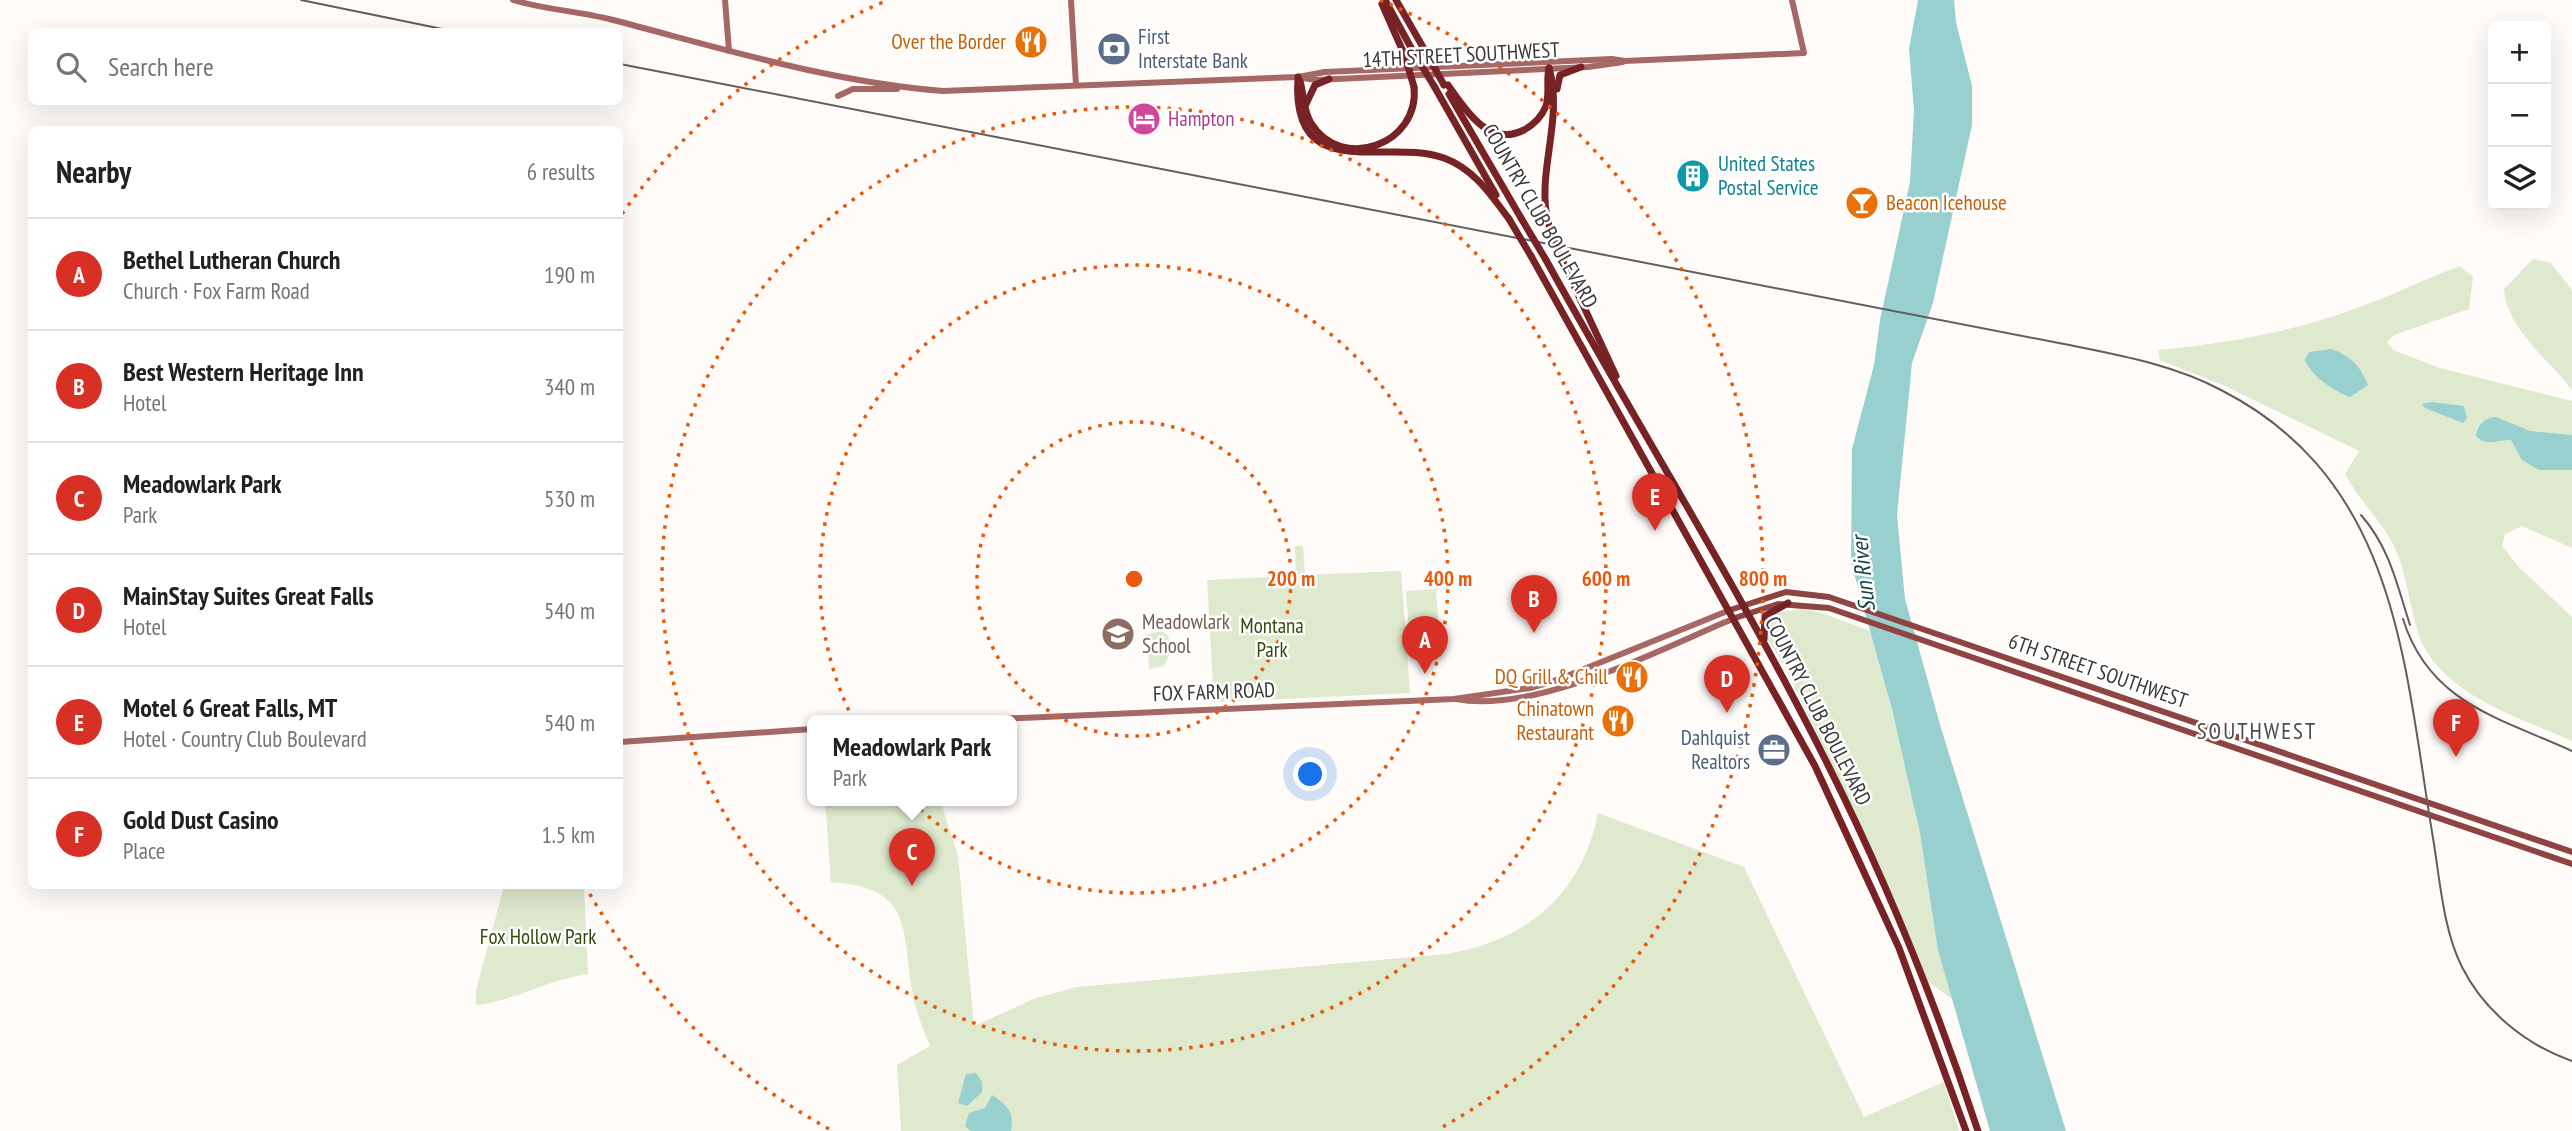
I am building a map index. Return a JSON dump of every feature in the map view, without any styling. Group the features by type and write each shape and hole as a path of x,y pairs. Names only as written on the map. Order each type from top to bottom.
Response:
{"highway":[{"name":"COUNTRY CLUB BOULEVARD","path":"1382,0 1531,256 1735,618 1818,773 1899,947 1966,1131"},
{"path":"1298,77 1305,112 1315,129 1335,144 1356,148 1373,147 1393,139 1406,124 1414,103 1414,87 1405,56 1382,0"},
{"name":"COUNTRY CLUB BOULEVARD","path":"1396,0 1765,643 1826,760 1875,866 1955,1060 1978,1131"},
{"path":"1446,85 1473,119 1491,131 1506,134 1533,124 1543,111 1549,65"},
{"path":"1549,65 1553,117"},
{"path":"1581,67 1564,72 1557,80 1544,182 1548,223 1620,390"},
{"path":"1298,77 1300,110 1306,125 1321,141 1350,153 1414,153 1445,158 1477,179 1509,219"},
{"path":"1305,112 1310,91 1329,79"},
{"path":"1765,643 1765,616 1769,611 1788,603"}],"main road":[{"name":"6TH STREET SOUTHWEST","path":"1730,610 1786,592 1804,592 1840,601 2572,852"},
{"name":"6TH STREET SOUTHWEST","path":"1735,618 1788,603 1819,606 1842,612 2572,864"}],"street":[{"name":"14TH STREET SOUTHWEST","path":"513,0 580,11 729,51 902,88 943,92 1298,77 1329,79 1549,65 1612,58 1625,61 1804,53 1792,0"},
{"path":"725,0 729,51"},
{"path":"1071,0 1076,85"},
{"name":"14TH STREET SOUTHWEST","path":"1298,77 1325,72 1549,65 1615,66 1625,61"},
{"path":"838,96 853,89 902,88"},
{"name":"FOX FARM ROAD","path":"1017,718 1454,699 1530,688 1557,680 1730,610"},
{"name":"FOX FARM ROAD","path":"1454,699 1470,701 1546,691 1595,675 1735,618"},
{"path":"623,742 807,729"}],"green space":[{"path":"2533,259 2551,263 2572,290 2572,390 2521,331 2507,304 2504,289"},
{"path":"2460,266 2473,277 2469,309 2394,335 2387,342 2393,350 2440,368 2572,401 2572,548 2522,526 2505,534 2502,546 2519,567 2572,617 2572,741 2509,714 2467,692 2434,662 2418,632 2402,566 2393,544 2345,474 2359,451 2225,386 2160,360 2158,350 2230,341 2300,326 2361,307"},
{"name":"Montana Park","path":"1295,546 1303,546 1305,575 1401,571 1410,693 1214,702 1207,580 1296,576"},
{"path":"1436,589 1440,643 1410,645 1406,591"},
{"path":"1801,609 1822,613 1870,631 1908,780 1952,999 1927,981 1827,755 1784,665 1766,637 1765,622 1776,613"},
{"path":"1161,631 1168,635 1171,651 1164,666 1149,669 1147,635"},
{"path":"825,806 942,806 958,856 974,1026 1036,998 1077,987 1446,954 1475,948 1525,925 1546,909 1564,890 1579,868 1598,813 1744,867 1864,1117 1944,1082 1959,1131 901,1131 897,1065 930,1046 914,1001 904,933 891,904 878,893 858,886 831,882"},
{"name":"Fox Hollow Park","path":"503,889 584,889 588,974 476,1005 476,990"}],"water":[{"name":"Sun River","path":"1918,0 1954,0 1956,22 1972,86 1972,125 1933,303 1912,363 1897,515 1905,599 1941,728 2066,1131 1990,1131 1938,950 1920,833 1892,710 1851,562 1852,449 1874,365 1880,320 1910,182 1914,110 1909,49"},
{"path":"2332,349 2354,363 2368,385 2350,397 2324,382 2305,360 2309,352"},
{"path":"2431,402 2464,406 2467,418 2463,423 2425,408 2422,404"},
{"path":"2496,417 2530,431 2572,435 2572,470 2539,470 2522,460 2511,440 2480,440 2476,436 2482,422"},
{"path":"976,1073 982,1082 982,1092 967,1106 958,1103 966,1074"},
{"path":"992,1095 1009,1110 1012,1119 1011,1131 971,1131 965,1126 969,1113 985,1108"}],"railway":[{"path":"301,0 438,28"},
{"path":"623,65 2104,352 2183,373 2221,390 2280,428 2325,474 2359,526 2383,583 2400,644 2450,937 2471,983 2494,1012 2538,1046 2572,1061"},
{"path":"2361,515 2386,554 2410,625"},
{"path":"2403,619 2415,647 2430,670 2449,689 2494,717 2572,751"}],"place":[{"name":"Over the Border","path":"1031,42"},
{"name":"First Interstate Bank","path":"1114,49"},
{"name":"Hampton","path":"1144,119"},
{"name":"United States Postal Service","path":"1693,176"},
{"name":"Beacon Icehouse","path":"1862,203"},
{"name":"Motel 6 Great Falls, MT","path":"1655,531"},
{"name":"Best Western Heritage Inn","path":"1534,633"},
{"name":"Meadowlark School","path":"1118,634"},
{"name":"Bethel Lutheran Church","path":"1425,674"},
{"name":"DQ Grill & Chill","path":"1632,677"},
{"name":"MainStay Suites Great Falls","path":"1727,713"},
{"name":"Chinatown Restaurant","path":"1618,721"},
{"name":"Dahlquist Realtors","path":"1774,750"},
{"name":"Gold Dust Casino","path":"2456,757"},
{"name":"Meadowlark Park","path":"912,886"}],"district":[{"name":"SOUTHWEST","path":"2257,731"}]}
